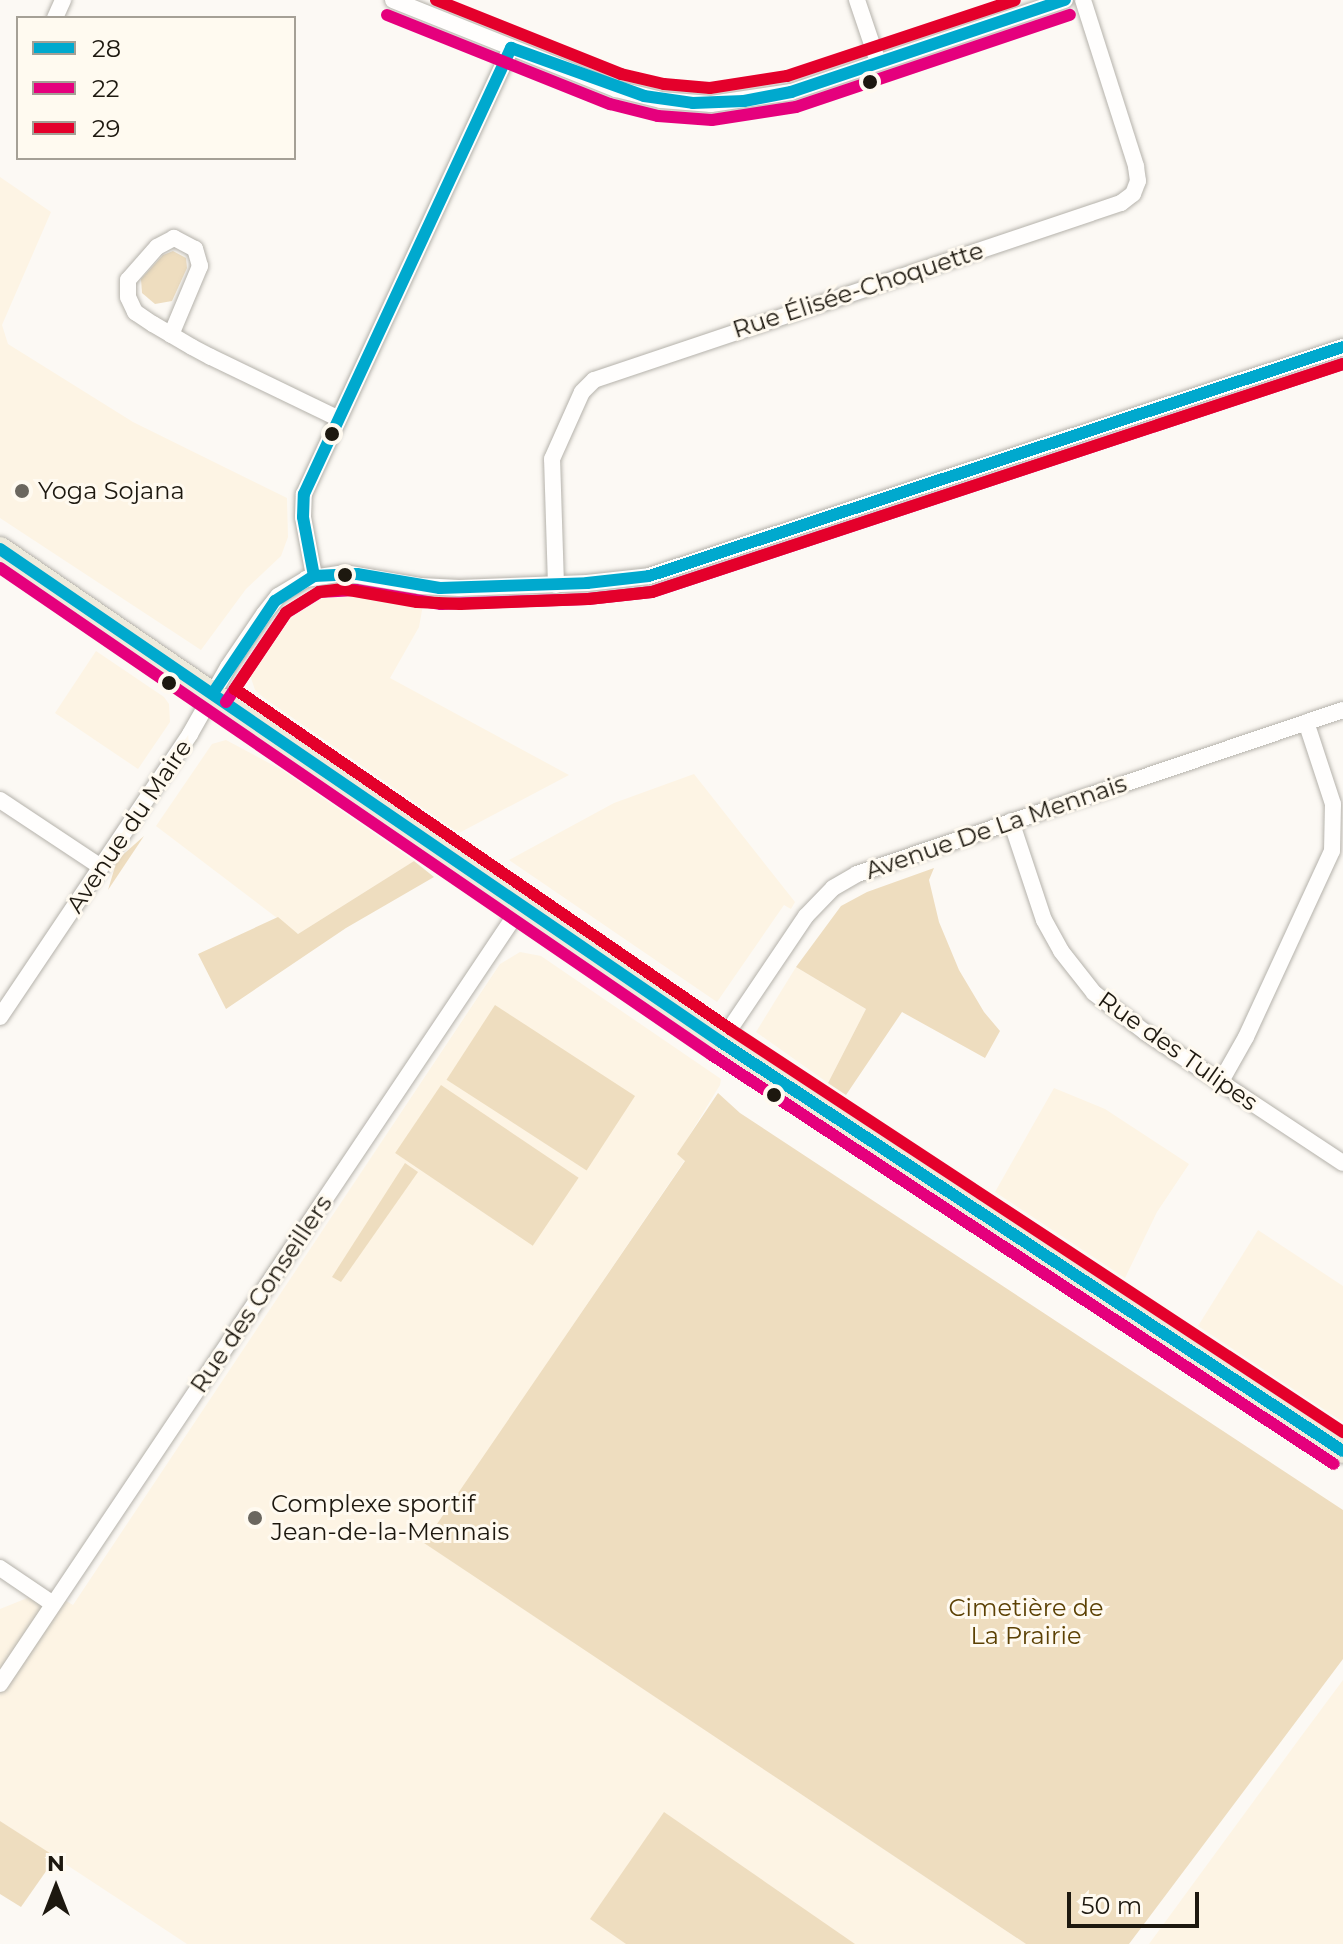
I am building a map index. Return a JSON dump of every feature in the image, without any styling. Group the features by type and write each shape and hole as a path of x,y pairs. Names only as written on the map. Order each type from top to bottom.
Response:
{"main road":[{"path":"0,549 721,1042 1343,1451"}],"street":[{"path":"393,0 616,89 693,103 744,101 777,95 1065,0"},
{"path":"857,0 878,62"},
{"name":"Rue Élisée-Choquette","path":"556,585 552,459 582,392 594,380 1121,203 1133,194 1138,181 1136,166 1083,0"},
{"path":"314,576 302,504 337,418 511,48"},
{"path":"171,335 200,266 195,249 174,238 162,242 135,270 127,289 135,312 171,335 337,418"},
{"name":"Avenue du Maire","path":"0,1017 190,734 272,603 289,589 314,576 344,573 440,588 556,585 631,579 685,566 1343,347"},
{"name":"Avenue De La Mennais","path":"721,1042 798,926 833,888 872,867 1343,710"},
{"path":"1220,1083 1252,1023 1332,851 1335,815 1306,722"},
{"path":"0,800 101,867"},
{"name":"Rue des Tulipes","path":"1011,821 1038,906 1078,974 1129,1022 1343,1163"},
{"name":"Rue des Conseillers","path":"0,1684 522,905"},
{"path":"0,1568 53,1604"}],"shaded area":[{"path":"0,177 51,212 2,325 8,344 133,422 287,498 288,537 281,556 246,589 201,650 0,518"},
{"path":"340,591 423,605 419,627 390,678 569,775 459,833 264,698 255,690 250,675 277,627 307,600"},
{"path":"96,651 164,697 169,704 170,722 138,769 55,713"},
{"path":"226,740 282,770 414,861 298,934 156,826 212,744"},
{"path":"694,774 795,902 791,909 784,905 717,1002 509,860 614,803"},
{"path":"520,952 541,956 721,1079 678,1154 685,1160 425,1543 1026,1944 187,1944 0,1821 0,1609 47,1590 73,1605 500,964"},
{"path":"796,967 866,1009 828,1083 756,1032"},
{"path":"1054,1088 1105,1109 1189,1164 1157,1212 1125,1278 995,1192"},
{"path":"1258,1230 1343,1286 1343,1422 1198,1326"},
{"path":"1343,1680 1343,1944 1149,1944 1297,1742"}],"green space":[{"path":"173,251 186,258 187,268 172,301 155,304 142,293 141,279 163,255"},
{"path":"144,836 108,890 117,860"},
{"path":"414,861 434,877 346,928 226,1009 198,954 278,917 298,934"},
{"path":"934,868 929,880 939,922 959,970 984,1012 1000,1031 985,1058 902,1012 846,1095 828,1083 866,1009 796,967 841,906 867,892"},
{"path":"495,1005 635,1096 587,1171 447,1080"},
{"path":"441,1085 579,1178 533,1246 395,1153"},
{"name":"Cimetière de La Prairie","path":"718,1093 740,1113 1343,1510 1343,1659 1129,1944 1026,1944 424,1543 685,1161 677,1154"},
{"path":"405,1163 418,1172 341,1282 332,1277"},
{"path":"664,1812 855,1944 626,1944 590,1919"},
{"path":"0,1821 56,1857 21,1907 0,1894"}],"transit line":[{"name":"29","path":"436,0 621,74 664,84 710,88 787,76 1015,0"},
{"name":"28","path":"314,576 303,517 304,494 511,48 644,96 693,103 744,101 791,92 1065,0"},
{"name":"22","path":"387,15 610,104 658,116 712,120 796,107 1070,15"},
{"name":"28","path":"213,693 275,601 314,576 357,574 440,588 587,583 649,576 1343,347"},
{"name":"22","path":"226,702 286,613 319,592 356,590 441,604 588,599 652,592 1343,364"},
{"name":"29","path":"1343,364 652,592 588,599 460,604 417,602 343,589 319,592 286,613 235,689 730,1029 1343,1432"},
{"name":"28","path":"0,549 721,1042 1343,1451"},
{"name":"22","path":"0,568 712,1055 1334,1464"}],"place":[{"name":"Yoga Sojana","path":"22,491"},
{"name":"Complexe sportif Jean-de-la-Mennais","path":"255,1518"}]}
